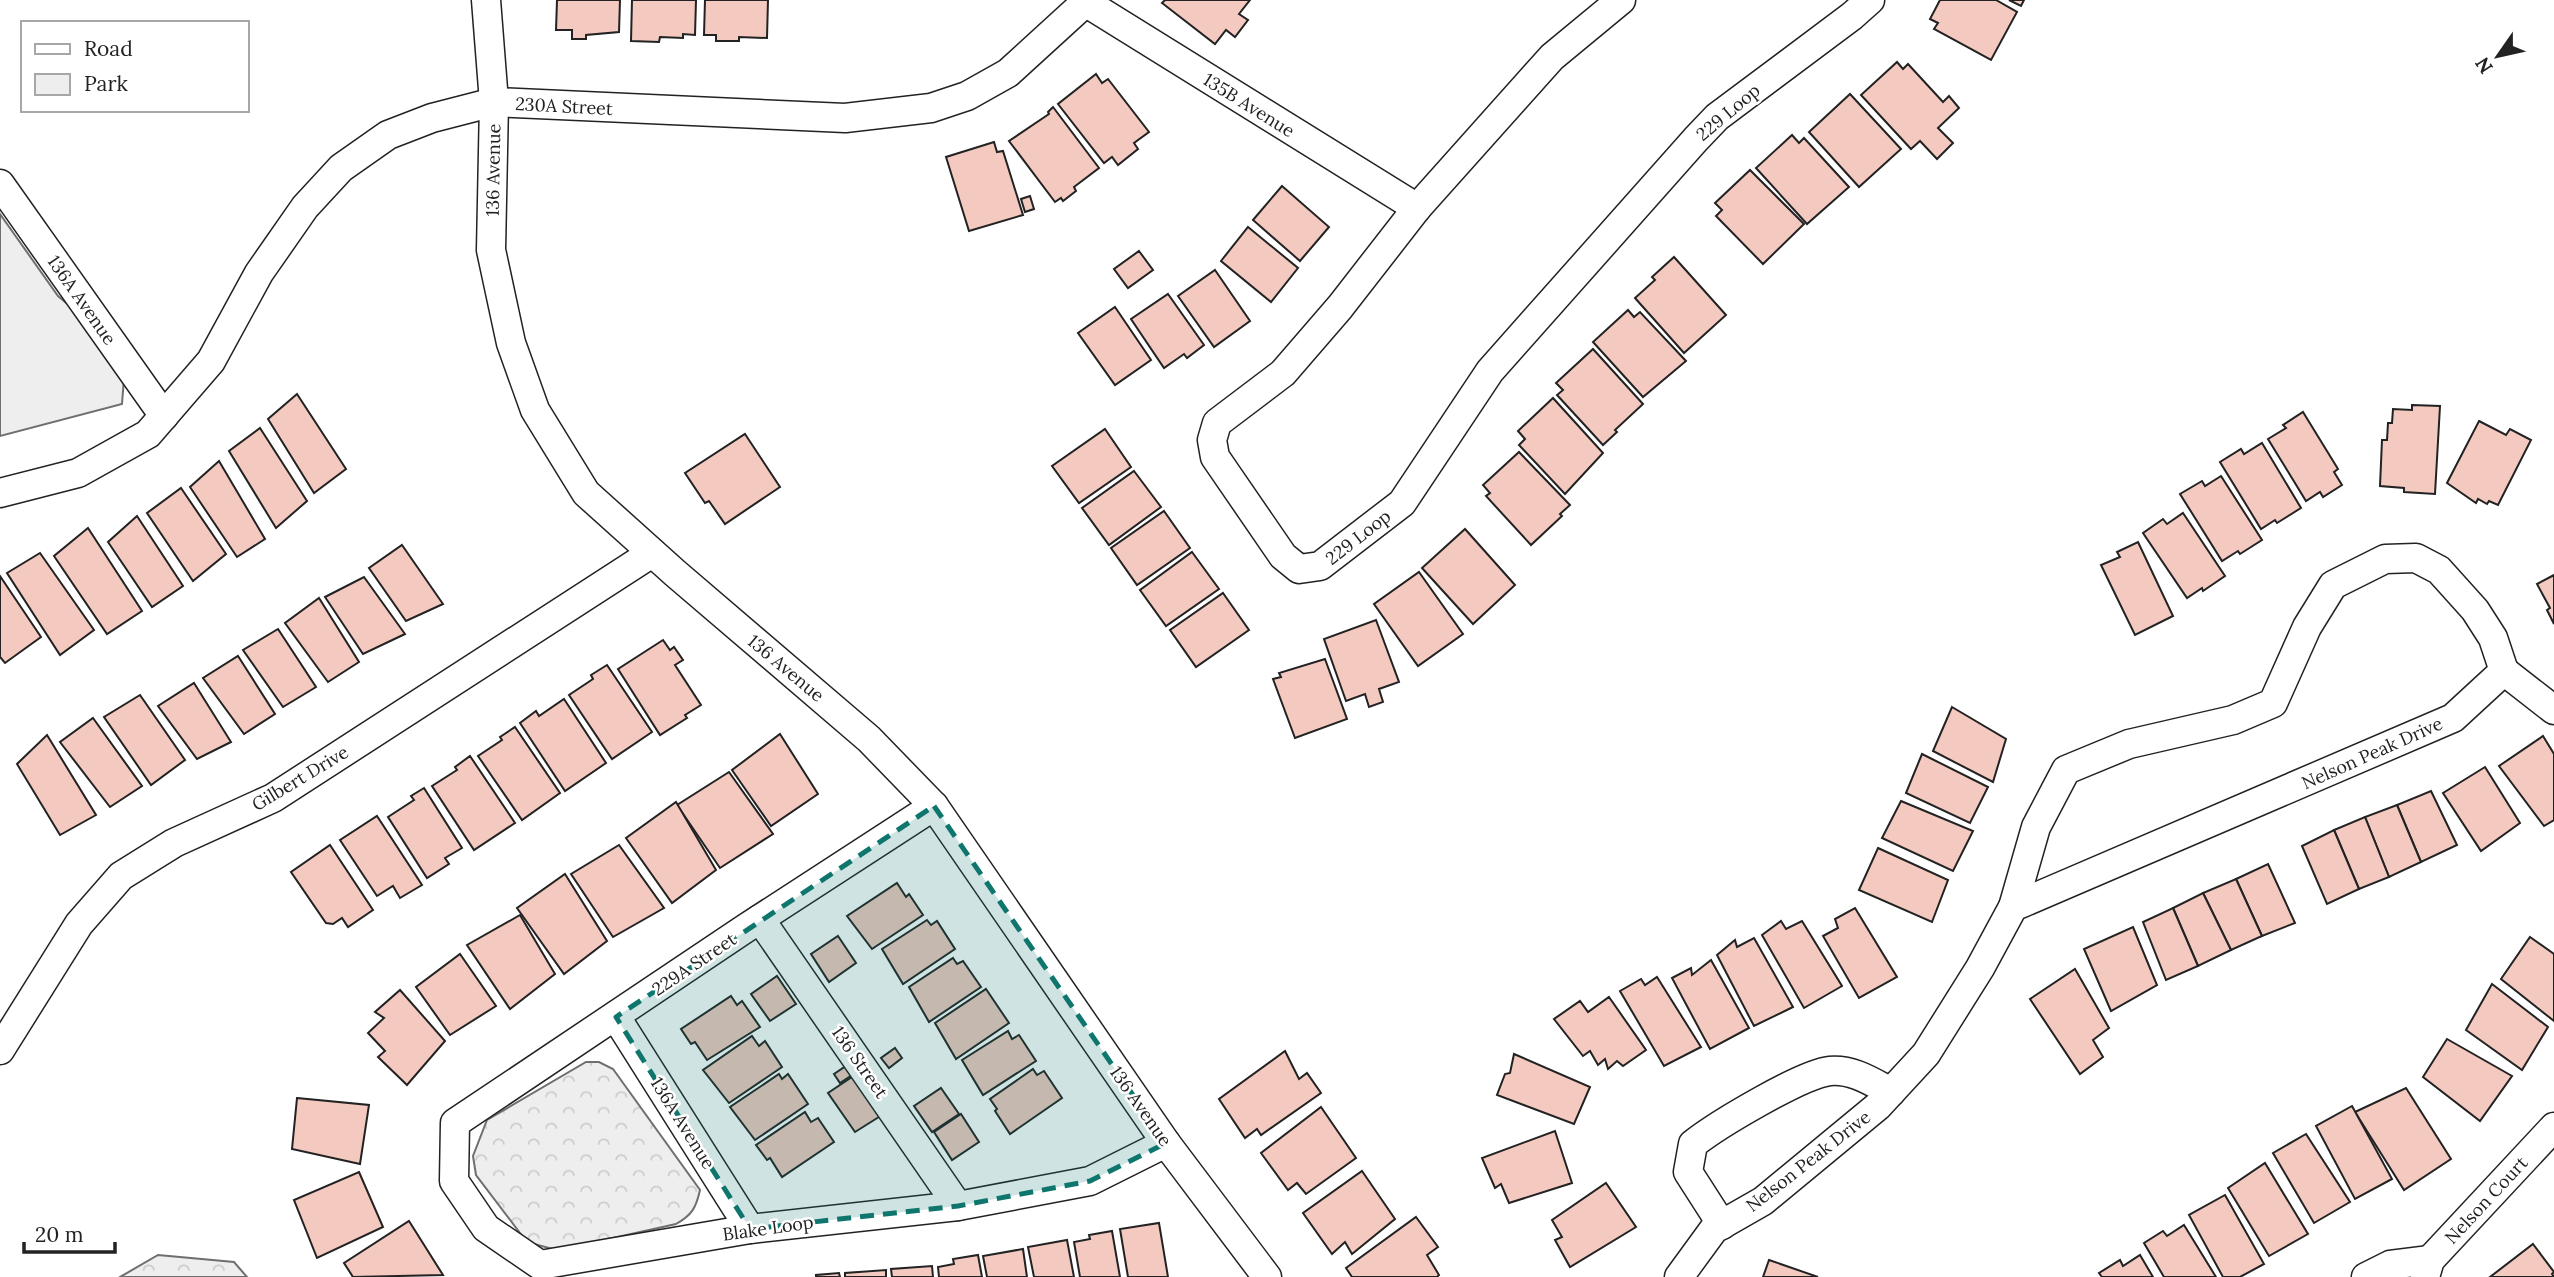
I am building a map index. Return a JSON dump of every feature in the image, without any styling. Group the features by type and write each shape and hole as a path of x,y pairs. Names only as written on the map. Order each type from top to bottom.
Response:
{"street":[{"name":"136 Avenue","path":"486,0 494,103 491,250 511,343 535,411 586,493 869,739 934,806 1166,1143 1267,1277"},
{"name":"229 Loop","path":"1621,0 1552,57 1417,208 1340,307 1283,373 1217,423 1212,440 1215,457 1283,556 1299,569 1320,566 1402,503 1490,371 1696,139 1717,117 1870,0"},
{"name":"230A Street","path":"0,493 78,473 148,434 211,361 259,273 305,208 341,168 388,135 432,118 494,103 845,118 931,108 967,96 1007,73 1085,1"},
{"name":"135B Avenue","path":"1085,1 1417,208"},
{"name":"136A Avenue","path":"0,184 164,416"},
{"name":"Gilbert Drive","path":"0,1050 79,924 121,876 174,843 273,798 652,552"},
{"name":"Nelson Peak Drive","path":"1679,1277 1714,1230 1763,1201 1878,1106 1926,1054 1980,968 2013,907 2036,827 2066,770 2129,744 2233,720 2273,704 2307,626 2333,585 2385,559 2416,558 2439,570 2475,610 2493,638 2504,671 2453,718 2013,907"},
{"path":"2504,671 2554,710"},
{"name":"229A Street","path":"456,1123 934,806"},
{"name":"136 Street","path":"760,919 958,1206"},
{"name":"136A Avenue","path":"616,1017 750,1228"},
{"name":"Nelson Peak Drive","path":"1722,1225 1688,1172 1693,1144 1708,1132 1802,1080 1830,1071 1856,1073 1891,1092"},
{"name":"Blake Loop","path":"456,1123 454,1181 486,1228 540,1265 553,1270 750,1228 958,1206 1090,1181 1166,1143"},
{"name":"Nelson Court","path":"2427,1269 2554,1127"},
{"path":"2366,1277 2390,1265 2427,1269"}],"highlighted area":[{"path":"934,806 1166,1143 1090,1181 958,1206 750,1229 616,1017"}],"green space":[{"path":"0,214 58,296 126,353 122,404 0,436"},
{"path":"586,1062 599,1062 613,1069 700,1190 692,1210 676,1224 559,1250 534,1244 523,1237 476,1175 473,1156 487,1120"},
{"path":"158,1255 234,1262 247,1277 120,1277"}],"building":[{"path":"557,0 620,0 619,32 572,39 572,30 556,30"},
{"path":"632,0 696,0 695,35 683,34 683,38 660,37 659,42 631,41"},
{"path":"705,0 768,0 767,38 739,37 739,41 716,41 716,35 704,35"},
{"path":"1165,0 1250,0 1239,14 1248,20 1235,37 1226,30 1215,44 1162,3"},
{"path":"1940,0 1996,0 2017,12 1991,60 1934,29 1938,23 1930,19"},
{"path":"2009,0 2024,0 2021,6"},
{"path":"1897,62 1903,69 1908,64 1943,102 1949,96 1959,108 1938,128 1953,143 1937,159 1920,141 1911,149 1861,95"},
{"path":"1096,74 1102,83 1108,79 1149,132 1134,143 1138,149 1118,165 1112,157 1104,163 1058,104"},
{"path":"1850,94 1901,149 1859,187 1809,132"},
{"path":"1053,107 1099,168 1074,187 1076,191 1063,201 1061,198 1055,202 1009,141 1049,114"},
{"path":"1792,135 1799,143 1804,138 1849,187 1807,224 1756,168"},
{"path":"994,142 997,152 1003,151 1023,215 969,231 946,157"},
{"path":"1750,170 1804,224 1763,264 1716,216 1722,210 1715,203"},
{"path":"1282,186 1329,227 1300,261 1253,220"},
{"path":"1030,196 1034,209 1025,212 1021,199"},
{"path":"1248,227 1298,268 1271,302 1221,261"},
{"path":"1139,251 1153,270 1128,288 1114,269"},
{"path":"1674,257 1726,315 1684,353 1635,298 1655,280 1652,277"},
{"path":"1215,270 1250,321 1214,347 1178,296"},
{"path":"1168,294 1204,345 1187,358 1184,354 1164,368 1131,319"},
{"path":"1115,307 1151,360 1115,385 1078,333"},
{"path":"1628,310 1634,317 1640,312 1686,361 1643,397 1593,342"},
{"path":"1593,349 1643,404 1603,445 1557,395 1563,390 1556,383"},
{"path":"297,394 346,469 314,493 268,419"},
{"path":"1553,398 1603,453 1565,494 1519,445 1525,439 1518,431"},
{"path":"2412,405 2440,406 2435,494 2404,492 2404,488 2380,486 2382,440 2387,440 2388,423 2392,423 2393,409 2412,410"},
{"path":"2303,412 2338,469 2334,472 2342,485 2323,497 2320,492 2306,501 2268,439 2286,428 2283,425"},
{"path":"2479,421 2506,435 2510,429 2531,440 2498,505 2489,501 2487,504 2478,499 2476,503 2447,483"},
{"path":"260,428 307,501 276,528 229,451"},
{"path":"1105,429 1131,467 1079,503 1052,466"},
{"path":"745,434 780,487 725,524 709,501 705,503 685,473"},
{"path":"2262,443 2301,508 2277,523 2275,520 2261,529 2220,462 2241,449 2244,454"},
{"path":"1519,452 1570,505 1531,545 1486,496 1490,493 1483,485"},
{"path":"219,461 265,539 237,557 190,487"},
{"path":"1134,471 1161,507 1109,545 1082,508"},
{"path":"2221,476 2262,540 2240,554 2238,551 2222,561 2180,494 2202,481 2205,486"},
{"path":"181,488 226,554 193,581 147,513"},
{"path":"1164,511 1190,548 1137,585 1111,548"},
{"path":"2183,513 2225,576 2187,598 2143,533 2163,519 2167,524"},
{"path":"137,516 183,586 152,607 108,542"},
{"path":"88,528 142,611 107,634 54,556"},
{"path":"1465,529 1515,585 1473,624 1422,568"},
{"path":"2138,542 2173,616 2135,635 2101,565 2120,557 2117,552"},
{"path":"402,545 443,604 406,621 369,568"},
{"path":"1192,552 1219,589 1166,626 1140,590"},
{"path":"40,553 94,630 60,655 7,573"},
{"path":"1419,572 1463,634 1418,666 1374,604"},
{"path":"2554,575 2554,624 2547,610 2550,608 2537,584"},
{"path":"0,576 41,637 5,663 0,657"},
{"path":"364,577 405,634 363,654 325,597"},
{"path":"1223,593 1249,630 1196,667 1170,630"},
{"path":"319,598 359,662 328,682 285,623"},
{"path":"1376,620 1399,682 1379,689 1383,702 1369,707 1365,694 1346,701 1324,639"},
{"path":"278,629 316,687 283,707 243,650"},
{"path":"663,640 670,650 674,647 683,660 675,665 701,705 685,715 687,718 660,735 618,669"},
{"path":"238,656 275,714 244,734 203,678"},
{"path":"1325,659 1347,719 1295,738 1273,679 1281,677 1279,673"},
{"path":"607,665 652,732 612,759 569,695 593,679 591,675"},
{"path":"194,683 231,742 197,759 158,706"},
{"path":"140,695 185,760 151,785 104,717"},
{"path":"564,699 606,763 565,791 520,723 536,711 539,716"},
{"path":"1952,707 2006,739 1993,782 1933,751"},
{"path":"93,718 142,786 110,807 60,742"},
{"path":"515,727 560,793 522,820 478,756 502,740 500,737"},
{"path":"780,734 818,794 771,826 732,770"},
{"path":"47,735 96,815 60,835 17,764"},
{"path":"2543,736 2554,754 2554,820 2544,826 2499,766"},
{"path":"1922,754 1988,787 1970,823 1906,793"},
{"path":"470,756 515,823 474,850 432,786 457,770 455,767"},
{"path":"2485,767 2520,823 2481,851 2443,793"},
{"path":"729,772 773,834 720,868 677,805"},
{"path":"424,788 462,848 445,858 449,864 427,878 388,817 414,800 411,796"},
{"path":"2431,791 2457,845 2421,862 2397,805"},
{"path":"1901,801 1973,831 1953,871 1882,838"},
{"path":"676,802 716,870 672,903 626,838"},
{"path":"2397,805 2421,862 2389,877 2365,817"},
{"path":"377,816 422,885 400,898 393,886 377,896 340,840"},
{"path":"2365,817 2389,877 2359,889 2334,830"},
{"path":"2334,830 2359,889 2327,904 2302,846"},
{"path":"330,845 373,910 348,927 342,918 333,924 326,923 291,872"},
{"path":"619,845 664,908 613,937 571,874"},
{"path":"1878,848 1948,880 1932,922 1859,890"},
{"path":"2268,864 2295,923 2262,936 2236,879"},
{"path":"565,874 607,941 564,974 517,908"},
{"path":"2236,879 2262,936 2231,950 2203,893"},
{"path":"897,883 906,897 909,894 923,915 872,949 847,916"},
{"path":"2203,893 2231,950 2198,966 2173,908"},
{"path":"1855,908 1897,977 1859,998 1823,936 1838,928 1835,919"},
{"path":"2173,908 2198,966 2166,980 2143,922"},
{"path":"520,915 555,974 510,1009 467,945"},
{"path":"927,920 931,925 937,921 955,949 903,984 882,949"},
{"path":"1781,921 1786,929 1802,921 1842,986 1804,1008 1762,935"},
{"path":"2133,927 2157,985 2111,1011 2084,949"},
{"path":"838,936 856,963 829,982 811,954"},
{"path":"2530,937 2554,954 2554,1021 2501,979"},
{"path":"1754,938 1793,1007 1754,1026 1717,955 1735,940 1737,947"},
{"path":"460,954 496,1006 450,1035 416,987"},
{"path":"953,958 957,964 963,961 981,987 929,1022 909,987"},
{"path":"1711,960 1749,1028 1710,1049 1672,978 1691,968 1692,975"},
{"path":"2075,969 2109,1028 2093,1040 2103,1057 2080,1074 2030,999"},
{"path":"777,976 796,1004 770,1021 751,994"},
{"path":"1657,977 1701,1047 1664,1066 1620,991 1641,979 1645,985"},
{"path":"2492,984 2548,1027 2522,1070 2466,1030"},
{"path":"986,989 1009,1023 956,1059 935,1023"},
{"path":"400,990 445,1041 407,1085 378,1057 385,1051 368,1033 384,1018 375,1012"},
{"path":"731,996 737,1005 742,1001 760,1027 707,1060 695,1042 691,1044 681,1029"},
{"path":"1609,997 1646,1050 1623,1066 1617,1061 1608,1069 1605,1059 1598,1065 1590,1051 1583,1056 1554,1019 1580,1001 1588,1012"},
{"path":"1008,1031 1012,1039 1019,1035 1036,1061 983,1095 962,1060"},
{"path":"752,1036 759,1046 765,1041 782,1067 729,1103 703,1070"},
{"path":"2447,1039 2512,1076 2480,1121 2423,1077"},
{"path":"895,1048 902,1058 889,1068 881,1058"},
{"path":"1285,1051 1299,1079 1307,1073 1321,1093 1261,1135 1257,1129 1245,1138 1219,1099"},
{"path":"1514,1054 1590,1087 1574,1124 1497,1095 1505,1074 1510,1073"},
{"path":"846,1066 852,1075 840,1083 834,1074"},
{"path":"1033,1069 1037,1075 1044,1071 1062,1098 1010,1134 990,1099"},
{"path":"779,1074 782,1079 788,1074 808,1104 755,1140 730,1107"},
{"path":"855,1075 882,1115 855,1132 828,1093"},
{"path":"941,1088 959,1114 932,1132 914,1106"},
{"path":"2406,1088 2451,1159 2404,1190 2355,1112"},
{"path":"297,1098 369,1105 360,1164 292,1149"},
{"path":"2352,1106 2392,1179 2355,1199 2316,1126"},
{"path":"1321,1107 1356,1158 1306,1194 1297,1183 1288,1190 1261,1153"},
{"path":"805,1112 811,1122 818,1118 834,1142 782,1177 770,1158 767,1160 756,1145"},
{"path":"961,1114 979,1142 952,1160 934,1132"},
{"path":"1555,1131 1572,1183 1509,1203 1501,1184 1495,1188 1482,1158"},
{"path":"2306,1134 2350,1202 2314,1223 2273,1153"},
{"path":"2265,1163 2308,1234 2269,1256 2228,1188"},
{"path":"1362,1171 1395,1219 1352,1254 1345,1242 1332,1254 1303,1213"},
{"path":"359,1172 383,1227 317,1258 294,1200"},
{"path":"1606,1183 1636,1227 1570,1267 1555,1240 1562,1237 1552,1220"},
{"path":"2225,1195 2264,1264 2240,1277 2223,1277 2189,1215"},
{"path":"1416,1217 1438,1247 1427,1255 1439,1275 1437,1277 1352,1277 1346,1268"},
{"path":"409,1221 443,1275 353,1277 344,1263"},
{"path":"1159,1223 1168,1277 1128,1277 1120,1229"},
{"path":"2184,1225 2216,1277 2164,1277 2144,1243 2163,1231 2167,1236"},
{"path":"1112,1231 1120,1277 1080,1277 1074,1242 1090,1239 1089,1235"},
{"path":"1067,1240 1074,1277 1034,1277 1028,1247"},
{"path":"2533,1244 2554,1272 2554,1277 2490,1277"},
{"path":"1023,1249 1027,1277 987,1277 983,1256"},
{"path":"978,1255 982,1277 939,1277 938,1267 954,1264 953,1259"},
{"path":"2140,1255 2153,1277 2102,1277 2099,1273 2120,1260 2123,1266"},
{"path":"1769,1260 1818,1277 1763,1277"},
{"path":"932,1266 933,1277 892,1277 891,1269"},
{"path":"886,1270 886,1277 845,1277 845,1273"},
{"path":"839,1273 840,1277 816,1277 816,1275"}]}
